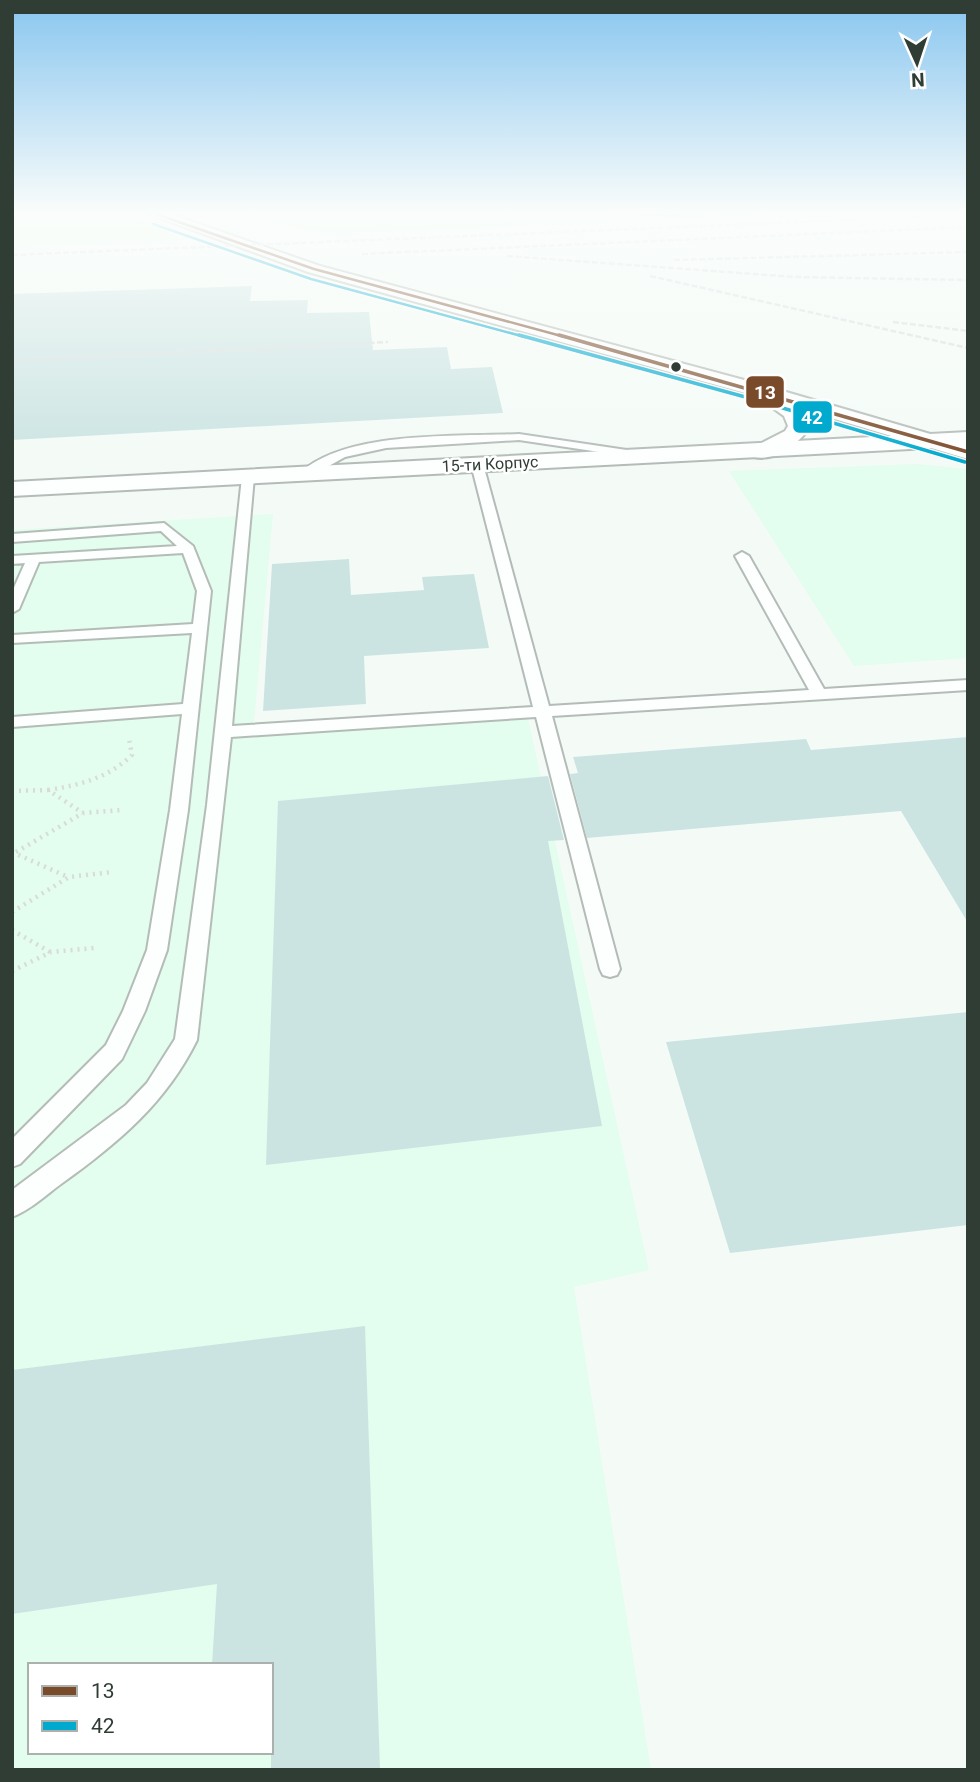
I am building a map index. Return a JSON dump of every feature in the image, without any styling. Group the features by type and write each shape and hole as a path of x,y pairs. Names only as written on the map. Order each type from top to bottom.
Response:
{"street":[{"path":"418,297 752,388 968,452"},
{"path":"477,297 822,389"},
{"path":"752,388 786,407 799,426 794,435 762,452"},
{"path":"941,421 968,429"},
{"name":"15-ти Корпус","path":"12,489 762,452 968,439"}],"lane":[{"path":"305,474 341,454 386,445 519,437 651,457"},
{"path":"477,464 544,710 610,970"},
{"path":"12,1205 111,1130 158,1088 175,1067 186,1040 223,732 248,477"},
{"path":"12,538 164,527 188,549 204,591 192,708 157,950 134,1011 114,1052 12,1156"},
{"path":"12,560 188,549"},
{"path":"742,556 820,696"},
{"path":"13,604 34,558"},
{"path":"12,639 200,628"},
{"path":"223,732 968,685"},
{"path":"12,722 192,708"}],"path":[{"path":"12,791 48,790 88,784 118,770 132,755 129,740 115,727 82,717"},
{"path":"48,790 83,813"},
{"path":"14,852 83,813 122,810"},
{"path":"14,852 69,877"},
{"path":"12,912 69,877 112,872"},
{"path":"12,930 51,952"},
{"path":"12,971 51,952 94,948"}],"shaded area":[{"path":"917,464 968,469 968,658 854,666 729,471"},
{"path":"273,514 253,733 527,714 649,1270 574,1287 651,1770 12,1770 12,530"}],"building":[{"path":"12,297 251,297 250,301 308,300 307,313 369,312 373,350 447,347 451,369 492,367 503,413 12,440"},
{"path":"349,559 351,595 424,590 422,577 474,574 489,648 364,656 366,704 263,711 272,564"},
{"path":"968,737 968,923 901,811 587,838 570,774 578,773 573,757 806,739 811,750"},
{"path":"548,776 564,840 548,841 602,1126 266,1165 278,801"},
{"path":"968,1012 968,1225 730,1253 666,1042"},
{"path":"365,1326 380,1770 271,1770 273,1663 212,1663 217,1584 12,1614 12,1370"}],"railway":[{"path":"743,297 968,348"},
{"path":"893,322 968,331"},
{"path":"12,361 388,342"}],"transit line":[{"name":"42","path":"378,297 749,398 965,462"},
{"name":"13","path":"418,297 752,388 968,452"}]}
